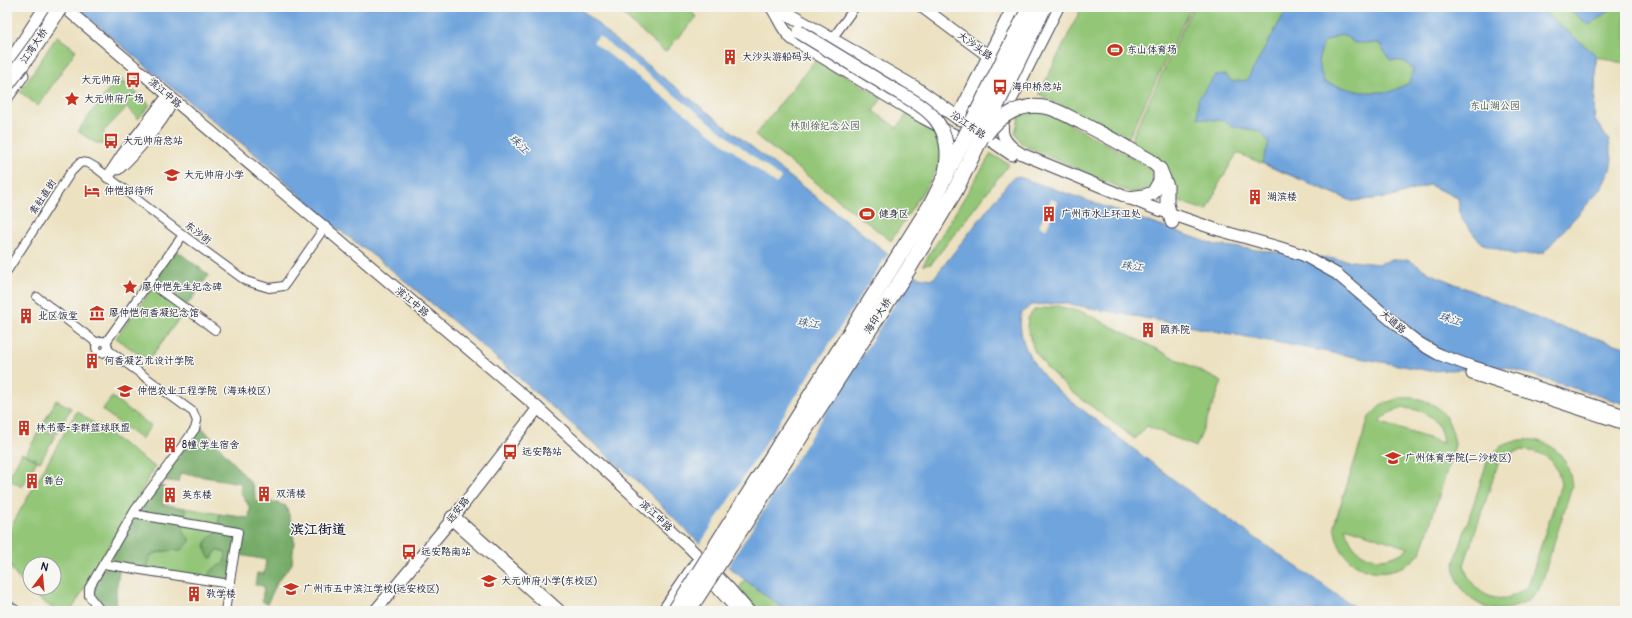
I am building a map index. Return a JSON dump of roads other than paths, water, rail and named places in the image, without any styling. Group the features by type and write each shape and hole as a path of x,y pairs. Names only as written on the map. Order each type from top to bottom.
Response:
{"highway":[{"name":"江湾大桥","path":"20,48 46,7"},
{"name":"海印大桥","path":"675,611 938,192 1030,7"},
{"name":"海印大桥","path":"688,611 909,268 955,191 1044,7"},
{"name":"江湾大桥","path":"7,84 60,9"},
{"path":"7,64 20,48"},
{"path":"7,70 20,48"},
{"path":"453,518 557,611"}],"main road":[{"path":"7,56 40,7"},
{"path":"771,7 799,32 913,102 933,117 943,133 947,152 946,171 938,192"},
{"path":"771,7 778,16 785,32 798,43 923,118 957,136 991,146 1013,156"},
{"name":"沿江东路","path":"775,7 917,89 1013,156 1063,178 1170,218"},
{"name":"大沙头路","path":"922,7 1006,69 1013,77 1016,84 1015,93"},
{"path":"1014,7 958,118 978,124 988,122 1004,109 1015,93"},
{"path":"1057,7 1004,117 1002,126 1003,136 1006,143 1022,154 1129,198 1170,218"},
{"path":"7,96 60,9"},
{"name":"滨江中路","path":"60,9 536,410 710,568 749,611"},
{"path":"996,45 998,52 1008,61 1022,67 1028,66"},
{"path":"108,177 129,159 169,102"},
{"name":"滨江中路","path":"169,102 320,234 536,410 695,564 738,611"},
{"path":"976,150 991,128 1003,116 1024,108 1040,106 1057,110 1150,160 1160,169 1167,186 1167,204 1170,218"},
{"path":"1129,198 1153,193 1160,181 1160,169"},
{"name":"大通路","path":"1170,218 1214,233 1291,250 1321,264 1337,274 1419,343 1448,358 1494,377 1625,424"},
{"name":"大通路","path":"1494,377 1625,415"},
{"name":"远安路","path":"375,611 453,518 536,410"},
{"path":"662,611 695,564 710,568 713,583 696,611"}],"street":[{"path":"832,40 855,7"},
{"name":"素社直街","path":"7,271 75,167 81,162 88,163 108,177"},
{"name":"东沙街","path":"108,177 246,281 258,286 269,288 284,286 320,234"},
{"path":"103,345 183,235"},
{"path":"149,282 215,330"},
{"path":"37,297 193,412 197,421 195,429 133,514 89,588 89,596 101,611"},
{"path":"133,514 238,532 225,611"},
{"path":"103,564 230,584"},
{"path":"7,604 17,611"}],"water":[{"name":"珠江","path":"76,7 579,7 614,39 918,277 933,279 1008,183 1014,177 1019,177 1216,245 1378,264 1399,259 1410,261 1429,273 1551,324 1625,347 1625,404 1506,367 1430,371 1064,303 1031,305 1021,314 1023,339 1033,361 1040,371 1058,390 1195,496 1360,611 787,611 702,546 639,483 478,342 387,266 329,222 256,155 161,79"},
{"name":"东山湖公园","path":"1288,7 1538,7 1596,55 1594,119 1609,141 1612,159 1610,170 1601,189 1543,253 1516,255 1481,243 1461,218 1458,198 1429,185 1391,197 1352,201 1262,163 1269,143 1260,131 1235,127 1224,121 1198,118 1198,99 1215,76 1226,75 1232,82 1247,80","holes":["1342,34 1355,43 1379,43 1390,60 1404,61 1413,69 1409,83 1390,92 1360,92 1324,82 1318,62 1323,43"]},
{"path":"1566,7 1614,7 1589,25"}],"place":[{"name":"东山体育场","path":"1115,50"},
{"name":"大沙头游船码头","path":"730,57"},
{"name":"大元帅府","path":"133,80"},
{"name":"海印桥总站","path":"1000,87"},
{"name":"大元帅府广场","path":"72,99"},
{"name":"大元帅府总站","path":"111,141"},
{"name":"大元帅府小学","path":"172,175"},
{"name":"仲恺招待所","path":"92,191"},
{"name":"湖滨楼","path":"1255,197"},
{"name":"健身区","path":"867,214"},
{"name":"广州市水上环卫处","path":"1049,214"},
{"name":"廖仲恺先生纪念碑","path":"130,287"},
{"name":"廖仲恺何香凝纪念馆","path":"97,313"},
{"name":"北区饭堂","path":"26,316"},
{"name":"颐养院","path":"1148,330"},
{"name":"何香凝艺术设计学院","path":"92,361"},
{"name":"仲恺农业工程学院（海珠校区）","path":"125,391"},
{"name":"林书豪-李群篮球联盟","path":"24,428"},
{"name":"8幢 学生宿舍","path":"170,445"},
{"name":"远安路站","path":"510,452"},
{"name":"广州体育学院(二沙校区)","path":"1393,458"},
{"name":"舞台","path":"32,481"},
{"name":"双清楼","path":"264,494"},
{"name":"英东楼","path":"170,495"},
{"name":"远安路南站","path":"409,552"},
{"name":"大元帅府小学(东校区)","path":"489,581"},
{"name":"广州市五中滨江学校(远安校区)","path":"291,589"},
{"name":"教学楼","path":"194,594"}],"district":[{"name":"滨江街道","path":"318,529"}],"park label":[{"name":"林则徐纪念公园","path":"825,126"}]}
